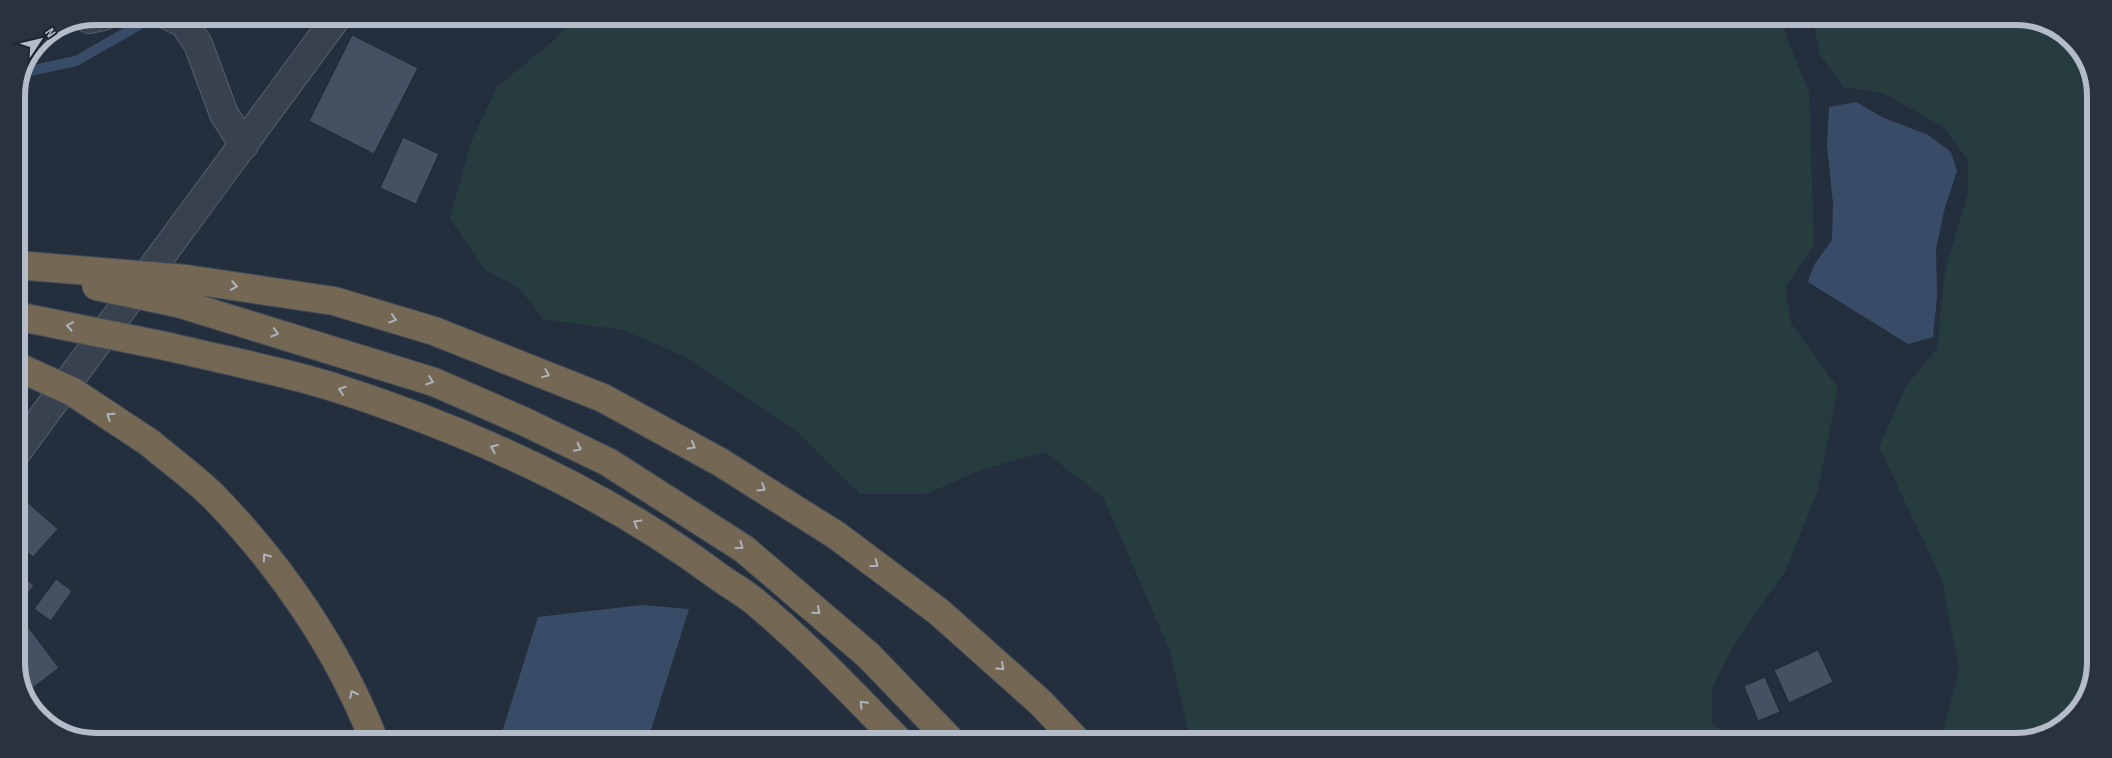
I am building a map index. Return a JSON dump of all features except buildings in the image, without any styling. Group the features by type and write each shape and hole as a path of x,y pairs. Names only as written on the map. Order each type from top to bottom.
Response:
{"highway":[{"path":"25,266 182,291 434,382 523,421 608,462 744,548 868,654 942,733"},
{"path":"25,271 182,291 334,301 434,331 603,398 720,462 836,535 939,612 1040,702 1069,733"},
{"path":"25,318 170,347 328,386 424,418 504,452 582,490 679,548 753,601 846,686 891,733"},
{"path":"25,370 73,392 150,443 213,496 260,548 300,603 337,661 371,733"}],"street":[{"path":"185,25 198,44 224,114 244,145"},
{"path":"25,440 331,25"}],"green space":[{"path":"566,25 1784,25 1787,39 1809,92 1814,245 1785,287 1791,323 1838,388 1818,490 1786,570 1735,643 1712,688 1712,723 1725,733 1188,733 1170,651 1103,497 1045,452 983,469 926,494 860,494 799,433 688,358 623,330 543,319 519,288 484,269 450,219 470,145 497,87 555,39"},
{"path":"1814,25 2016,25 2039,29 2056,37 2078,60 2085,77 2087,91 2087,662 2080,694 2072,705 2056,721 2035,731 2016,733 1942,733 1959,670 1942,580 1879,447 1905,388 1937,348 1945,271 1968,193 1968,160 1943,127 1883,93 1844,87 1820,55"}],"water":[{"path":"1856,102 1882,117 1928,135 1951,152 1957,171 1945,207 1936,249 1937,297 1933,337 1908,344 1808,282 1814,265 1832,240 1833,204 1827,145 1829,107"},
{"path":"642,605 689,609 650,733 502,733 538,617"}],"waterway":[{"path":"29,71 76,61 139,25"}]}
